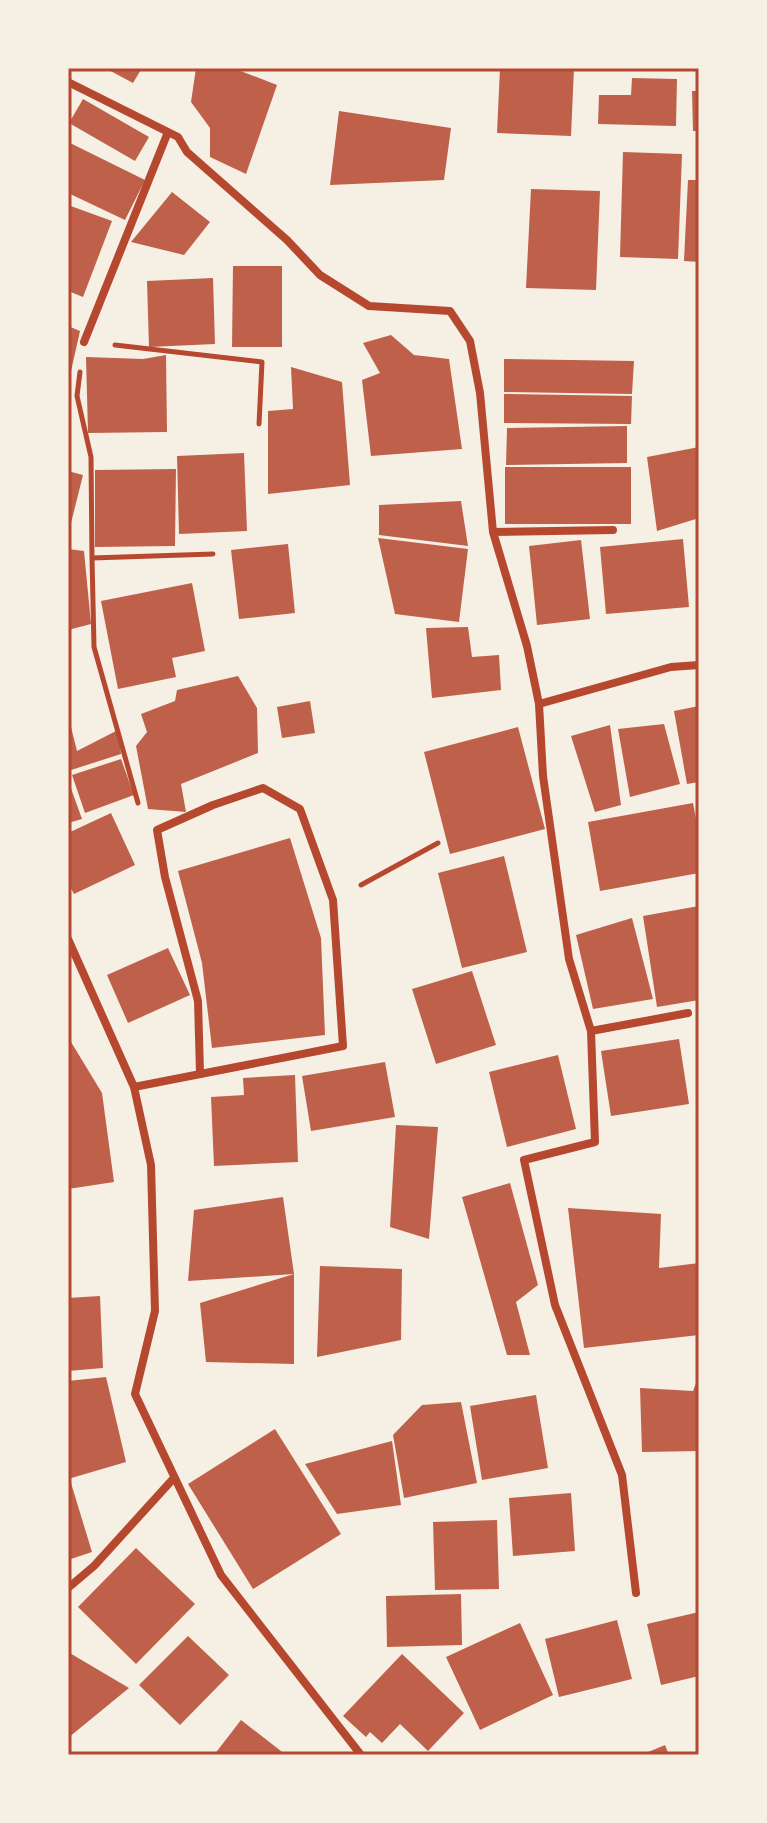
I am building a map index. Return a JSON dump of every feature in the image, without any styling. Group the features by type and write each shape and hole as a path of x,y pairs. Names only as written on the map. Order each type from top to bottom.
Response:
{"street":[{"path":"68,82 178,137 187,152 287,240 320,275 369,306 450,311 470,341 493,532 527,646 539,704 543,776 569,959 591,1031 595,1142 524,1160 555,1305 622,1475 636,1593"},
{"path":"84,342 168,132"},
{"path":"493,532 613,530"},
{"path":"539,704 671,667 699,665"},
{"path":"134,1087 343,1046 333,900 300,809 263,788 213,805 157,830 165,877 198,1001 200,1073"},
{"path":"68,939 134,1087 151,1165 155,1311 135,1394 221,1575 361,1755"},
{"path":"591,1031 688,1013"},
{"path":"68,1588 94,1566 173,1479"}],"path":[{"path":"157,830 137,802 94,647 91,457 77,396 84,342 262,362 259,424"},
{"path":"92,558 213,554"},
{"path":"333,900 438,843"}],"building":[{"path":"105,68 142,68 133,83"},
{"path":"196,68 233,68 277,85 246,174 210,157 210,128 191,102"},
{"path":"500,68 574,68 571,136 497,133"},
{"path":"632,78 677,79 676,126 598,124 599,95 631,95"},
{"path":"692,91 699,91 699,131 693,131"},
{"path":"83,99 149,137 135,161 69,123"},
{"path":"339,111 451,128 444,180 330,185"},
{"path":"68,142 145,180 125,220 68,193"},
{"path":"623,152 682,154 678,259 620,257"},
{"path":"688,180 699,180 699,262 684,261"},
{"path":"531,189 600,191 596,290 526,288"},
{"path":"172,192 210,222 184,255 131,242"},
{"path":"68,205 112,221 83,297 68,291"},
{"path":"233,266 282,266 282,347 232,347"},
{"path":"213,278 215,344 149,347 147,281"},
{"path":"68,326 80,331 69,380 68,380"},
{"path":"391,335 414,355 449,359 462,449 371,456 362,380 380,373 363,343"},
{"path":"166,355 167,432 88,433 86,357 143,359"},
{"path":"504,359 634,361 632,394 504,392"},
{"path":"291,367 342,382 350,485 268,494 268,411 293,409"},
{"path":"504,394 632,396 631,424 504,423"},
{"path":"627,426 627,463 506,465 507,428"},
{"path":"699,447 699,518 657,531 647,457"},
{"path":"244,453 247,531 179,534 177,456"},
{"path":"505,467 631,467 631,524 505,524"},
{"path":"176,469 175,546 95,547 95,470"},
{"path":"68,471 83,475 69,531 68,531"},
{"path":"461,501 468,546 379,535 379,505"},
{"path":"378,538 468,549 459,622 395,614"},
{"path":"683,539 689,607 606,614 600,547"},
{"path":"581,540 590,619 537,625 529,546"},
{"path":"288,544 295,613 239,619 231,550"},
{"path":"68,549 84,551 91,624 68,630"},
{"path":"192,583 205,651 172,658 176,677 118,689 101,601"},
{"path":"468,627 472,657 499,655 501,690 432,698 426,628"},
{"path":"238,676 257,708 258,753 181,784 186,812 148,809 136,746 147,732 141,714 175,701 177,690"},
{"path":"310,701 315,733 282,738 277,707"},
{"path":"699,706 699,782 687,784 674,711"},
{"path":"69,719 77,751 118,730 121,754 68,771"},
{"path":"664,724 680,784 630,797 618,729"},
{"path":"610,725 621,805 595,812 571,736"},
{"path":"518,727 545,829 450,854 424,752"},
{"path":"121,759 134,795 85,813 72,775"},
{"path":"68,780 82,819 68,823"},
{"path":"693,803 699,834 699,873 600,891 588,822"},
{"path":"111,813 135,865 74,894 68,883 68,833"},
{"path":"290,838 321,938 325,1035 212,1048 202,963 178,871"},
{"path":"504,856 527,952 462,968 438,873"},
{"path":"699,906 699,1000 657,1007 643,916"},
{"path":"632,918 653,999 593,1009 576,935"},
{"path":"168,948 190,995 128,1023 107,975"},
{"path":"472,971 496,1045 436,1064 412,989"},
{"path":"68,1037 102,1093 114,1182 68,1189"},
{"path":"679,1039 689,1104 611,1116 601,1051"},
{"path":"558,1055 576,1129 507,1147 489,1072"},
{"path":"385,1062 395,1117 311,1131 302,1076"},
{"path":"295,1075 298,1162 214,1166 211,1097 244,1095 243,1078"},
{"path":"396,1125 438,1127 429,1239 390,1227"},
{"path":"510,1183 538,1285 516,1302 530,1355 507,1355 462,1197"},
{"path":"283,1197 294,1274 188,1281 194,1210"},
{"path":"568,1208 661,1214 659,1268 699,1263 699,1335 584,1348"},
{"path":"320,1266 402,1269 401,1340 317,1357"},
{"path":"294,1274 294,1364 206,1362 200,1303"},
{"path":"100,1296 103,1368 68,1371 68,1298"},
{"path":"699,1375 699,1451 642,1452 640,1388 693,1391"},
{"path":"106,1377 126,1462 68,1479 68,1381"},
{"path":"536,1395 548,1468 482,1480 470,1406"},
{"path":"461,1402 477,1483 404,1498 393,1435 422,1405"},
{"path":"275,1429 341,1534 253,1589 188,1484"},
{"path":"392,1441 401,1505 337,1514 305,1464"},
{"path":"71,1483 92,1552 68,1560 68,1484"},
{"path":"571,1493 575,1551 513,1556 509,1498"},
{"path":"497,1520 499,1589 435,1590 433,1522"},
{"path":"136,1548 195,1604 136,1664 78,1607"},
{"path":"461,1594 462,1645 387,1647 386,1596"},
{"path":"699,1612 699,1676 661,1685 647,1624"},
{"path":"617,1620 632,1679 559,1697 545,1639"},
{"path":"520,1623 553,1695 480,1730 446,1657"},
{"path":"188,1636 229,1675 180,1725 139,1685"},
{"path":"68,1652 129,1688 68,1738"},
{"path":"402,1654 464,1713 428,1751 400,1724 382,1743 370,1732 366,1737 343,1716"},
{"path":"241,1720 286,1755 214,1755"},
{"path":"665,1745 669,1755 641,1755"}]}
